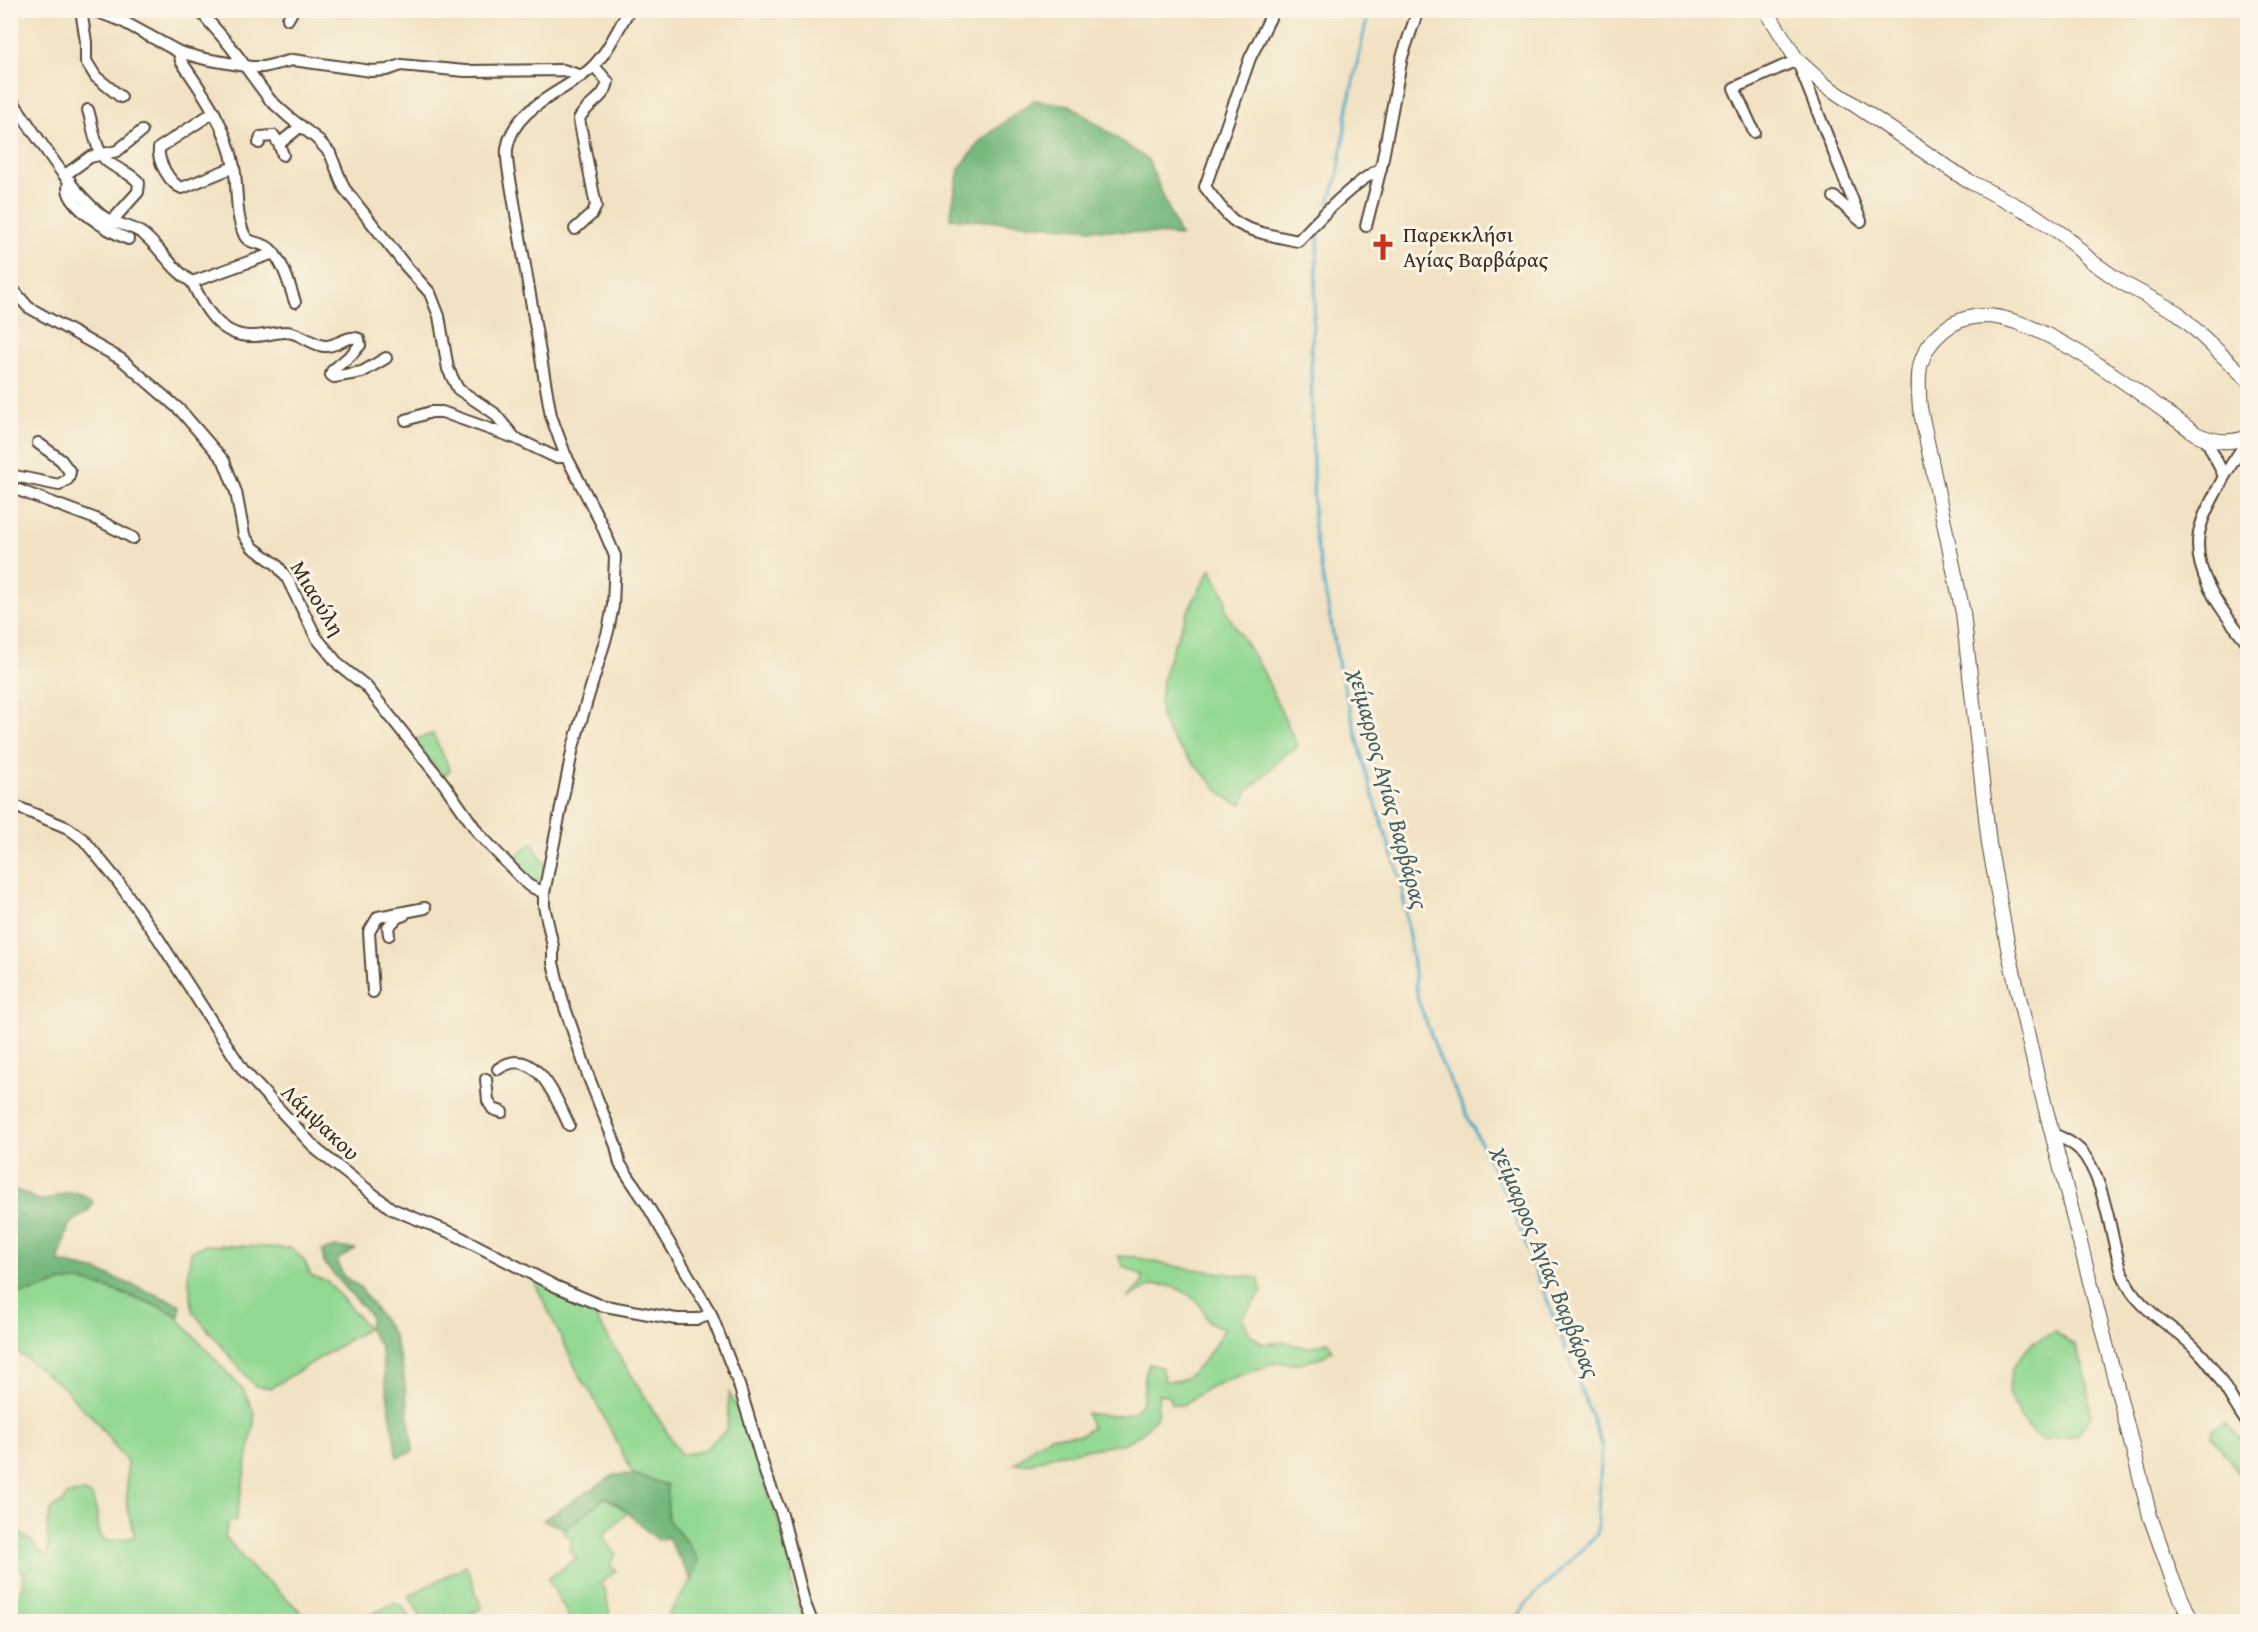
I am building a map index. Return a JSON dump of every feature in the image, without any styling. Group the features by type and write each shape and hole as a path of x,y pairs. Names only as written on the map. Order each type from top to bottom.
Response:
{"street":[{"path":"81,10 86,42 86,61 96,76 120,97"},
{"path":"92,10 122,21 179,52 246,66 264,67 293,60 371,71 387,70 401,65 465,71 563,70 582,76"},
{"path":"199,10 246,66 270,100 316,138 330,153 344,188 430,293 440,316 445,356 454,384 468,397 494,413 515,438"},
{"path":"1274,10 1250,58 1205,187 1236,222 1272,236 1298,241 1352,188 1367,175 1381,168"},
{"path":"1366,226 1381,168 1402,57 1418,10"},
{"path":"1766,10 1797,60 1861,221 1834,197"},
{"path":"629,11 594,66 582,76 551,94 526,115 513,132 507,153 551,416 567,457 600,520 615,556 613,606 603,651 573,747 544,892 544,906 553,946 553,963 561,992 589,1078 616,1146 620,1164 646,1203 711,1314 739,1385 766,1475 782,1515 804,1601 812,1622"},
{"path":"179,52 181,61 214,112 228,139 244,235 248,240 265,244 274,253 281,264 295,302"},
{"path":"1754,132 1734,88 1797,60"},
{"path":"1797,60 1825,85 1896,134 1965,179 2034,215 2066,237 2091,261 2121,282 2178,313 2247,380"},
{"path":"575,229 592,214 596,206 579,121 580,116 602,96 608,82 594,66"},
{"path":"10,98 88,202 103,217 142,233 178,271 192,282 206,310 220,324 235,333 250,336 287,332 326,346 351,337 359,339 360,345 356,350 332,370 331,375 334,377 362,372 386,358"},
{"path":"88,110 101,155 107,162 134,177 140,183 138,192 112,221"},
{"path":"214,112 159,148 159,157 174,183 182,188 234,167"},
{"path":"279,144 301,126"},
{"path":"128,239 106,229 86,214 68,192 68,178 90,157 109,154 124,147 142,131"},
{"path":"259,143 261,137 274,136 283,155"},
{"path":"192,282 274,253"},
{"name":"Μιαούλη","path":"10,286 28,307 37,313 83,336 121,359 181,411 224,461 234,485 244,535 252,547 276,564 287,578 316,637 339,665 366,686 444,784 479,834 528,885 544,892"},
{"path":"2192,1622 2172,1578 2150,1516 2022,1013 1989,844 1963,613 1920,408 1917,378 1923,354 1934,338 1948,327 1970,317 1988,316 2006,319 2054,340 2109,372 2206,439 2228,442 2247,439"},
{"path":"406,420 430,412 442,412 515,438 555,457 567,457"},
{"path":"2206,439 2224,476"},
{"path":"2247,439 2224,476 2201,522 2198,541 2199,559 2214,596 2227,619 2247,643"},
{"path":"10,476 59,485 68,479 70,472 65,464 38,443"},
{"path":"10,486 96,519 133,538"},
{"name":"Λάμψακου","path":"10,804 68,828 84,840 159,938 243,1070 317,1150 392,1209 453,1234 555,1286 600,1305 676,1319 698,1319 711,1314"},
{"path":"373,992 369,932 378,917 424,908 398,917 388,927 389,935"},
{"path":"498,1069 508,1062 529,1064 545,1079 569,1125"},
{"path":"486,1079 488,1101 493,1109 502,1112"},
{"path":"2053,1134 2069,1141 2088,1162 2096,1178 2123,1276 2133,1293 2143,1306 2200,1352 2247,1424"}],"green space":[{"path":"1034,100 1070,105 1148,160 1180,236 950,218 959,169 981,140"},
{"path":"1211,569 1226,599 1225,607 1230,618 1263,671 1297,746 1247,792 1243,804 1221,793 1182,750 1164,724 1160,708 1166,667 1174,645 1193,601"},
{"path":"433,734 450,770 443,776 414,740"},
{"path":"532,843 546,866 543,884 528,881 508,862"},
{"path":"13,1190 43,1200 62,1194 76,1193 93,1201 90,1209 69,1225 58,1262 98,1271 181,1305 179,1317 144,1301 83,1282 58,1283 29,1292 11,1294 10,1192"},
{"path":"205,1245 292,1248 305,1262 311,1276 327,1281 368,1328 271,1388 255,1386 193,1312 188,1273 191,1252"},
{"path":"335,1247 355,1249 337,1260 343,1276 360,1287 393,1334 403,1369 413,1451 397,1458 380,1346 368,1328 371,1317 324,1263 322,1251"},
{"path":"1118,1256 1136,1257 1171,1266 1258,1278 1262,1292 1242,1317 1250,1334 1263,1344 1284,1342 1308,1348 1328,1342 1332,1350 1321,1358 1298,1364 1277,1363 1244,1374 1210,1387 1183,1405 1172,1404 1168,1396 1158,1394 1157,1416 1141,1434 1125,1443 1051,1456 1032,1463 1015,1464 1034,1446 1051,1436 1080,1435 1092,1428 1086,1413 1120,1416 1135,1410 1143,1397 1149,1364 1161,1367 1165,1381 1180,1380 1199,1366 1220,1336 1223,1329 1208,1321 1201,1306 1181,1290 1165,1285 1153,1285 1127,1299 1142,1283 1143,1276 1123,1266"},
{"path":"533,1279 590,1308 681,1455 705,1449 727,1429 729,1392 745,1427 775,1512 791,1564 792,1587 804,1621 670,1621 667,1616 692,1581 697,1560 689,1545 668,1520 667,1485 633,1474 592,1394 582,1381"},
{"path":"72,1280 89,1282 172,1312 244,1391 254,1413 254,1422 236,1521 228,1523 225,1536 251,1568 311,1621 11,1621 13,1607 24,1578 24,1573 11,1562 10,1533 14,1530 30,1540 42,1554 49,1557 47,1526 52,1508 63,1502 67,1495 84,1492 92,1496 97,1513 98,1532 103,1539 111,1541 135,1537 127,1508 127,1462 92,1416 68,1391 11,1347 11,1294 34,1291"},
{"path":"2055,1332 2075,1345 2088,1385 2091,1416 2078,1435 2043,1440 2034,1435 2020,1417 2008,1393 2012,1368 2033,1342"},
{"path":"2224,1423 2240,1436 2244,1443 2248,1457 2247,1485 2212,1436 2213,1429"},
{"path":"633,1474 667,1485 668,1520 698,1560 692,1581 667,1537 658,1540 620,1506 606,1497 566,1529 543,1520 614,1475"},
{"path":"605,1497 628,1512 603,1536 616,1554 610,1565 616,1571 600,1584 605,1590 611,1621 571,1621 548,1579 576,1558 569,1550 572,1539 563,1532"},
{"path":"466,1565 482,1608 462,1621 423,1621 409,1596"},
{"path":"394,1603 402,1606 412,1621 359,1621"}],"waterway":[{"name":"χείμαρρος Αγίας Βαρβάρας","path":"1328,204 1338,176 1349,100 1369,10"},
{"name":"χείμαρρος Αγίας Βαρβάρας","path":"1322,222 1319,232 1311,354 1314,530 1339,667 1369,783 1401,881 1418,1000 1441,1062 1510,1203 1602,1444 1597,1535 1526,1604 1515,1622"}],"place":[{"name":"Παρεκκλήσι Αγίας Βαρβάρας","path":"1383,247"}]}
